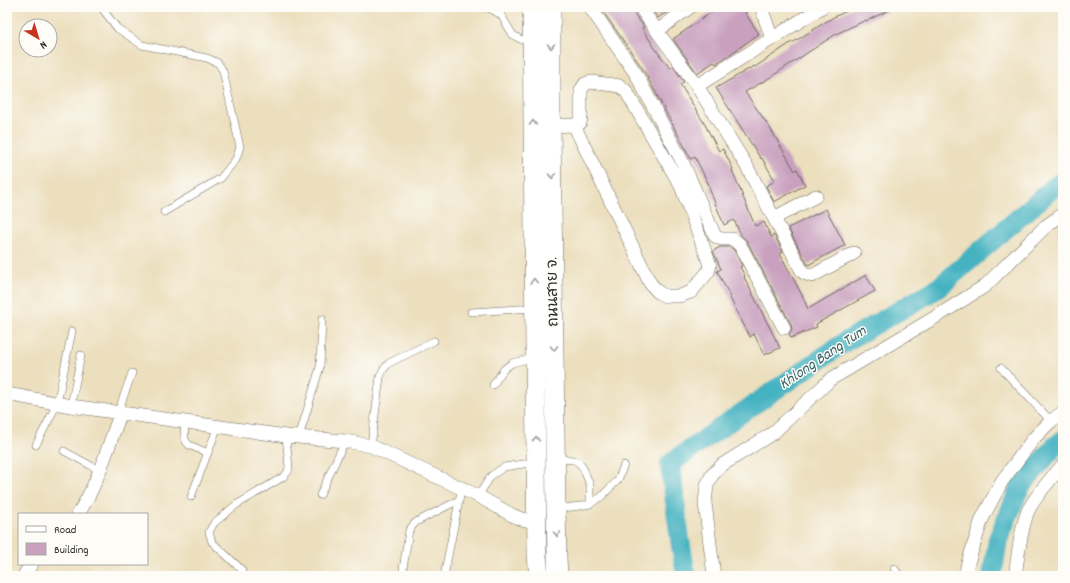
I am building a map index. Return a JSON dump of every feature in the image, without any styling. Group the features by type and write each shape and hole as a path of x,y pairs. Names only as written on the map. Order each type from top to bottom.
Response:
{"main road":[{"name":"ถนนสาย จ.","path":"532,7 537,555 539,576"},
{"name":"ถนนสาย จ.","path":"551,7 551,126 558,576"}],"street":[{"path":"590,7 636,74 683,163 715,236 721,239 733,239 740,245 784,328"},
{"path":"640,7 697,86 746,165 802,271 812,276 854,253"},
{"path":"656,31 690,7"},
{"path":"761,7 772,39"},
{"path":"697,86 822,7"},
{"path":"551,126 574,125 580,122 581,90 585,84 591,82 620,86 626,91 681,186 710,265 708,272 702,281 691,292 680,296 665,296 658,292 650,283 574,125"},
{"path":"774,218 816,196"},
{"path":"714,576 705,503 707,485 712,475 722,465 772,433 831,379 985,286 1046,226 1063,214"},
{"path":"7,394 57,404 184,422 345,441 371,446 460,494 478,496 512,516 537,522"},
{"path":"79,513 99,470 120,412"},
{"path":"966,576 967,566 982,519 1002,481 1034,438 1051,421 1063,412"},
{"path":"1015,576 1023,526 1030,508 1063,465"},
{"path":"24,576 31,565"}],"lane":[{"path":"101,7 117,28 142,45 207,58 218,63 223,71 240,147 236,159 221,178 164,212"},
{"path":"485,7 494,10 501,15 513,35 520,39 532,42"},
{"path":"471,312 535,308"},
{"path":"242,570 212,542 209,532 214,523 236,505 288,472 293,436 320,367 322,319"},
{"path":"36,445 57,404 72,331"},
{"path":"371,446 380,378 383,370 389,363 434,341"},
{"path":"71,406 81,355"},
{"path":"493,385 504,369 512,363 535,357"},
{"path":"1001,368 1051,421"},
{"path":"120,412 132,373"},
{"path":"184,422 185,440 189,445 208,453"},
{"path":"191,497 218,426"},
{"path":"320,495 345,441"},
{"path":"64,451 99,470"},
{"path":"556,459 574,460 583,468 590,485 590,504"},
{"path":"478,496 491,476 504,467 536,462"},
{"path":"556,509 590,504 601,497 618,480 624,465"},
{"path":"402,576 409,530 416,522 460,494"},
{"path":"444,576 460,494"},
{"path":"894,568 900,576"}],"building":[{"path":"600,7 632,7 633,12 644,27 642,28 656,50 670,68 673,66 684,82 680,84 719,151 723,149 733,169 732,170 755,226 764,222 771,237 774,235 783,252 780,254 808,309 866,275 875,291 816,324 817,327 791,338 789,334 792,329 791,324 747,241 741,235 734,220 724,225 709,188 710,187 695,157 691,159 643,69"},
{"path":"650,7 674,7 658,18"},
{"path":"719,7 753,7 745,13 759,34 716,64 714,62 697,73 673,39"},
{"path":"855,7 896,7 836,34 745,92 770,128 795,171 797,169 805,185 774,202 766,186 775,181 762,158 761,159 716,88 754,66 755,67 792,42 832,18"},
{"path":"826,209 845,245 808,265 788,228"},
{"path":"720,247 730,247 734,250 742,266 740,267 745,276 744,277 780,348 764,355 754,334 750,337 717,271 721,269 713,251"}],"waterway":[{"name":"Khlong Bang Tum","path":"686,576 670,464 845,342 938,288 1054,187 1063,181"},
{"name":"Khlong Bang Tum","path":"992,576 998,539 1020,487 1054,447 1063,440"}]}
